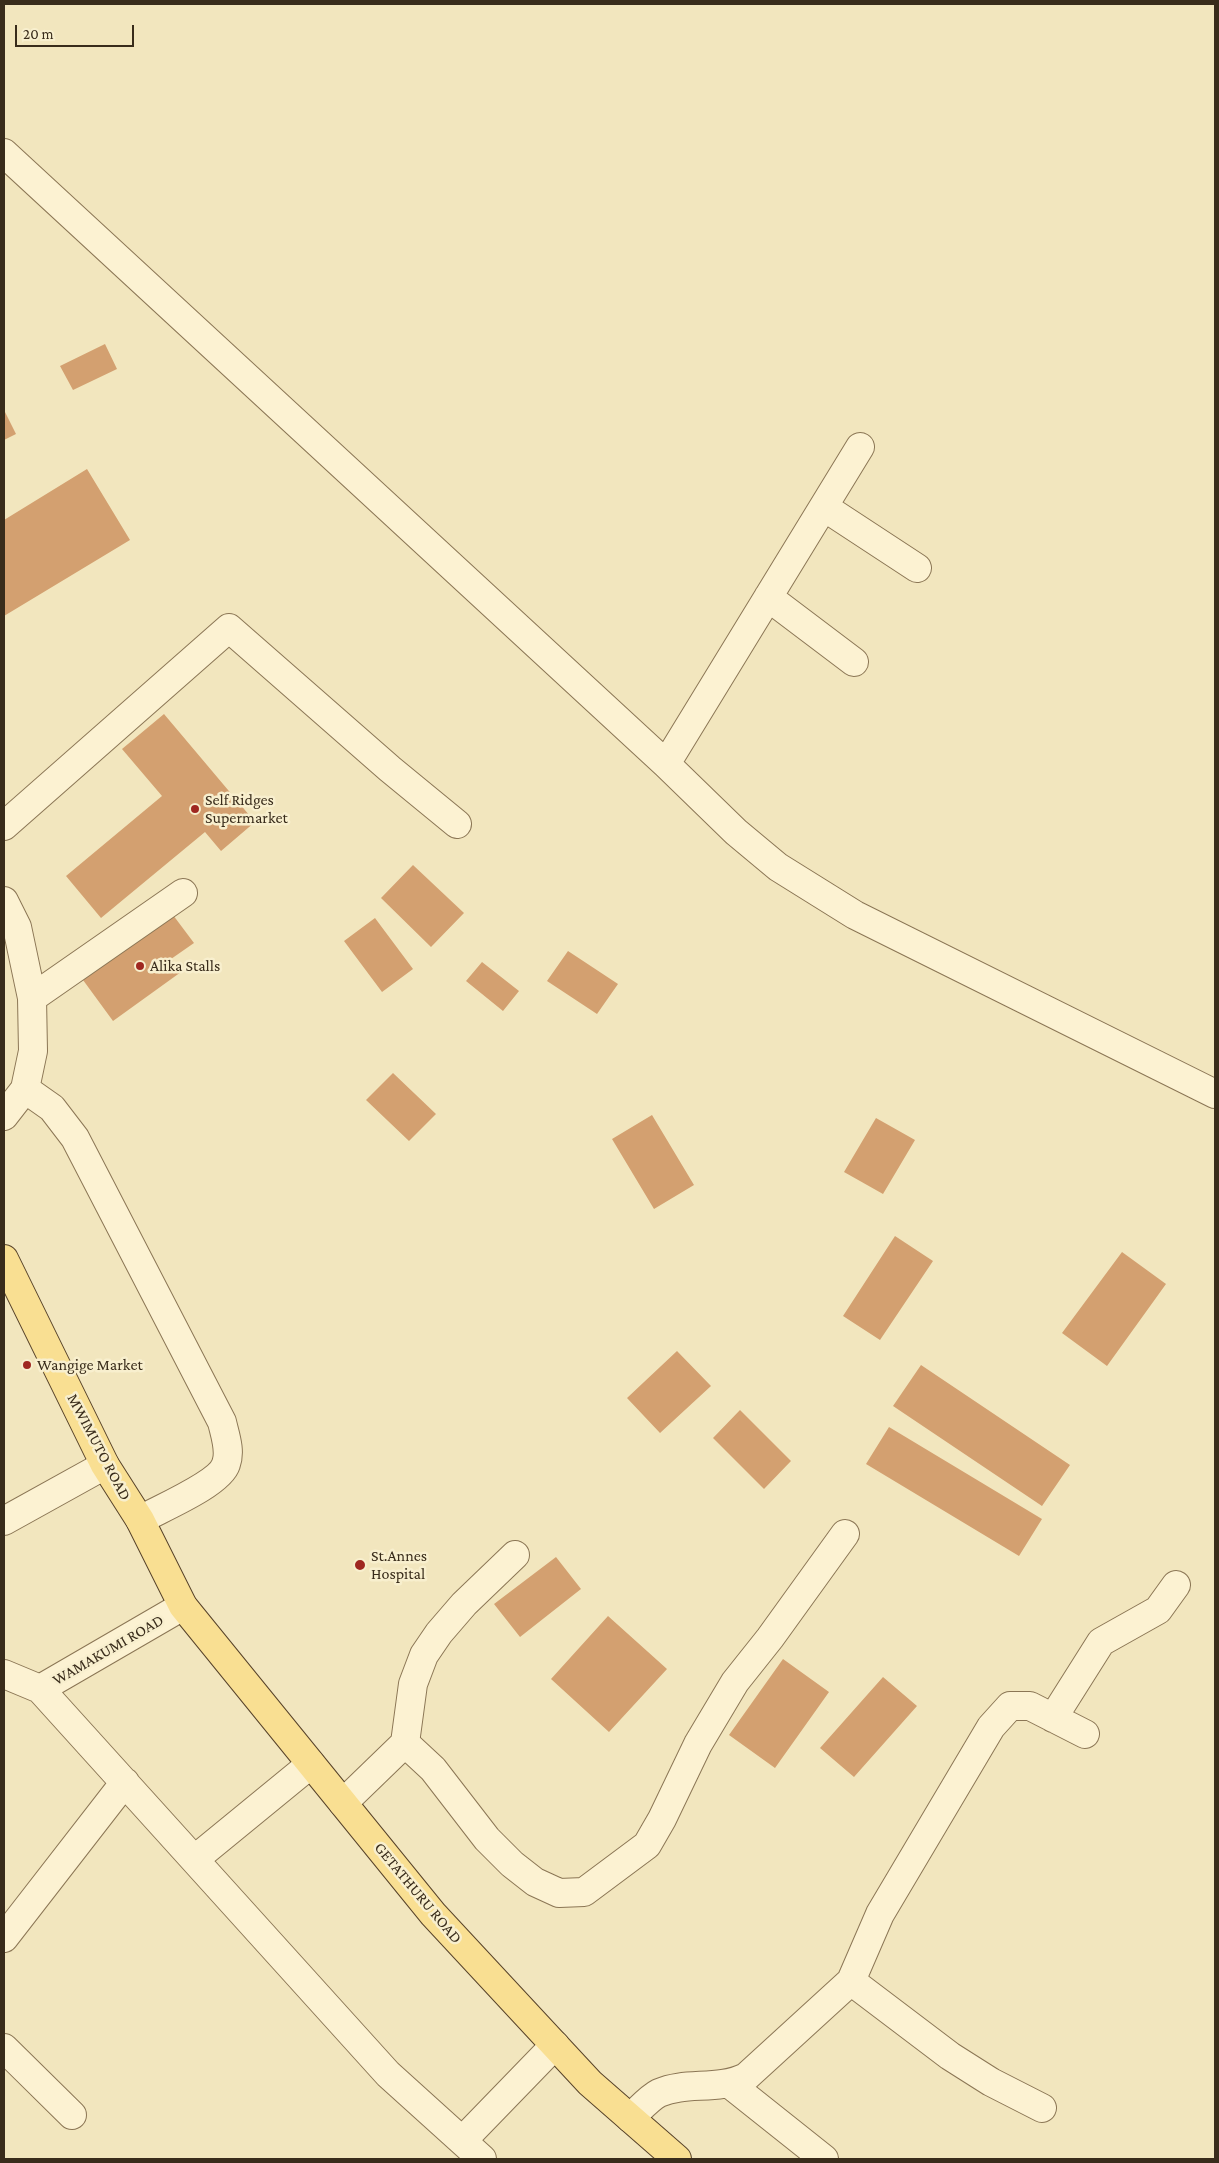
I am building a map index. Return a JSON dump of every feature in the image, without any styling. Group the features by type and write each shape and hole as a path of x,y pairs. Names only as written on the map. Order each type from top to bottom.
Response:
{"main road":[{"name":"MWIMUTO ROAD","path":"4,1260 106,1466 140,1520 183,1606"},
{"name":"GETATHURU ROAD","path":"183,1606 433,1914 590,2083 677,2159"}],"street":[{"path":"4,153 666,764 736,832 778,867 855,915 1215,1094"},
{"path":"666,764 860,446"},
{"path":"824,507 917,568"},
{"path":"768,597 854,662"},
{"path":"4,826 229,628 390,769 457,824"},
{"path":"32,998 183,893"},
{"path":"4,902 17,927 32,998 33,1051 25,1089 4,1116"},
{"path":"25,1089 52,1108 75,1138 222,1422 226,1437 228,1460 219,1475 140,1520"},
{"path":"4,1521 106,1466"},
{"path":"405,1743 433,1769 487,1839 512,1864 536,1882 559,1894 584,1892 647,1845 662,1819 698,1744 735,1682 770,1638 845,1534"},
{"path":"343,1803 405,1743 413,1684 424,1655 439,1633 464,1604 515,1555"},
{"path":"1053,1718 1101,1642 1158,1610 1176,1584"},
{"name":"WAMAKUMI ROAD","path":"4,1674 40,1689 183,1606"},
{"path":"40,1689 388,2074 482,2159"},
{"path":"630,2118 657,2094 671,2089 731,2085 746,2077 851,1981 880,1914 991,1727 1010,1706 1030,1706 1084,1734"},
{"path":"195,1859 312,1764"},
{"path":"4,1938 125,1782"},
{"path":"851,1981 950,2056 992,2082 1042,2108"},
{"path":"462,2141 555,2046"},
{"path":"4,2048 72,2116"},
{"path":"731,2085 824,2159"}],"building":[{"path":"105,344 117,369 73,390 60,366"},
{"path":"4,410 16,434 4,440"},
{"path":"87,469 130,540 4,616 4,520"},
{"name":"Self Ridges Supermarket","path":"164,714 255,822 221,851 205,832 101,918 66,876 162,796 122,749"},
{"path":"413,865 464,913 431,947 381,898"},
{"name":"Alika Stalls","path":"173,915 194,943 171,959 181,972 113,1021 83,980"},
{"path":"375,918 413,969 382,992 344,941"},
{"path":"568,951 618,984 597,1014 547,981"},
{"path":"482,962 519,991 503,1011 466,981"},
{"path":"393,1073 436,1114 409,1141 366,1100"},
{"path":"652,1115 694,1185 654,1209 612,1139"},
{"path":"876,1118 915,1140 883,1194 844,1172"},
{"path":"895,1236 933,1261 880,1340 843,1316"},
{"path":"1122,1252 1166,1284 1107,1366 1062,1333"},
{"path":"677,1351 711,1386 660,1433 627,1398"},
{"path":"921,1365 1070,1465 1042,1506 893,1406"},
{"path":"740,1410 791,1461 764,1489 713,1438"},
{"path":"889,1427 1042,1519 1019,1556 866,1464"},
{"path":"556,1557 581,1589 520,1637 494,1604"},
{"path":"608,1616 667,1669 609,1732 551,1679"},
{"path":"783,1659 829,1692 775,1768 729,1735"},
{"path":"883,1677 917,1706 854,1777 820,1748"}],"place":[{"name":"Self Ridges Supermarket","path":"195,809"},
{"name":"Alika Stalls","path":"140,966"},
{"name":"Wangige Market","path":"27,1365"},
{"name":"St.Annes Hospital","path":"360,1565"}]}
